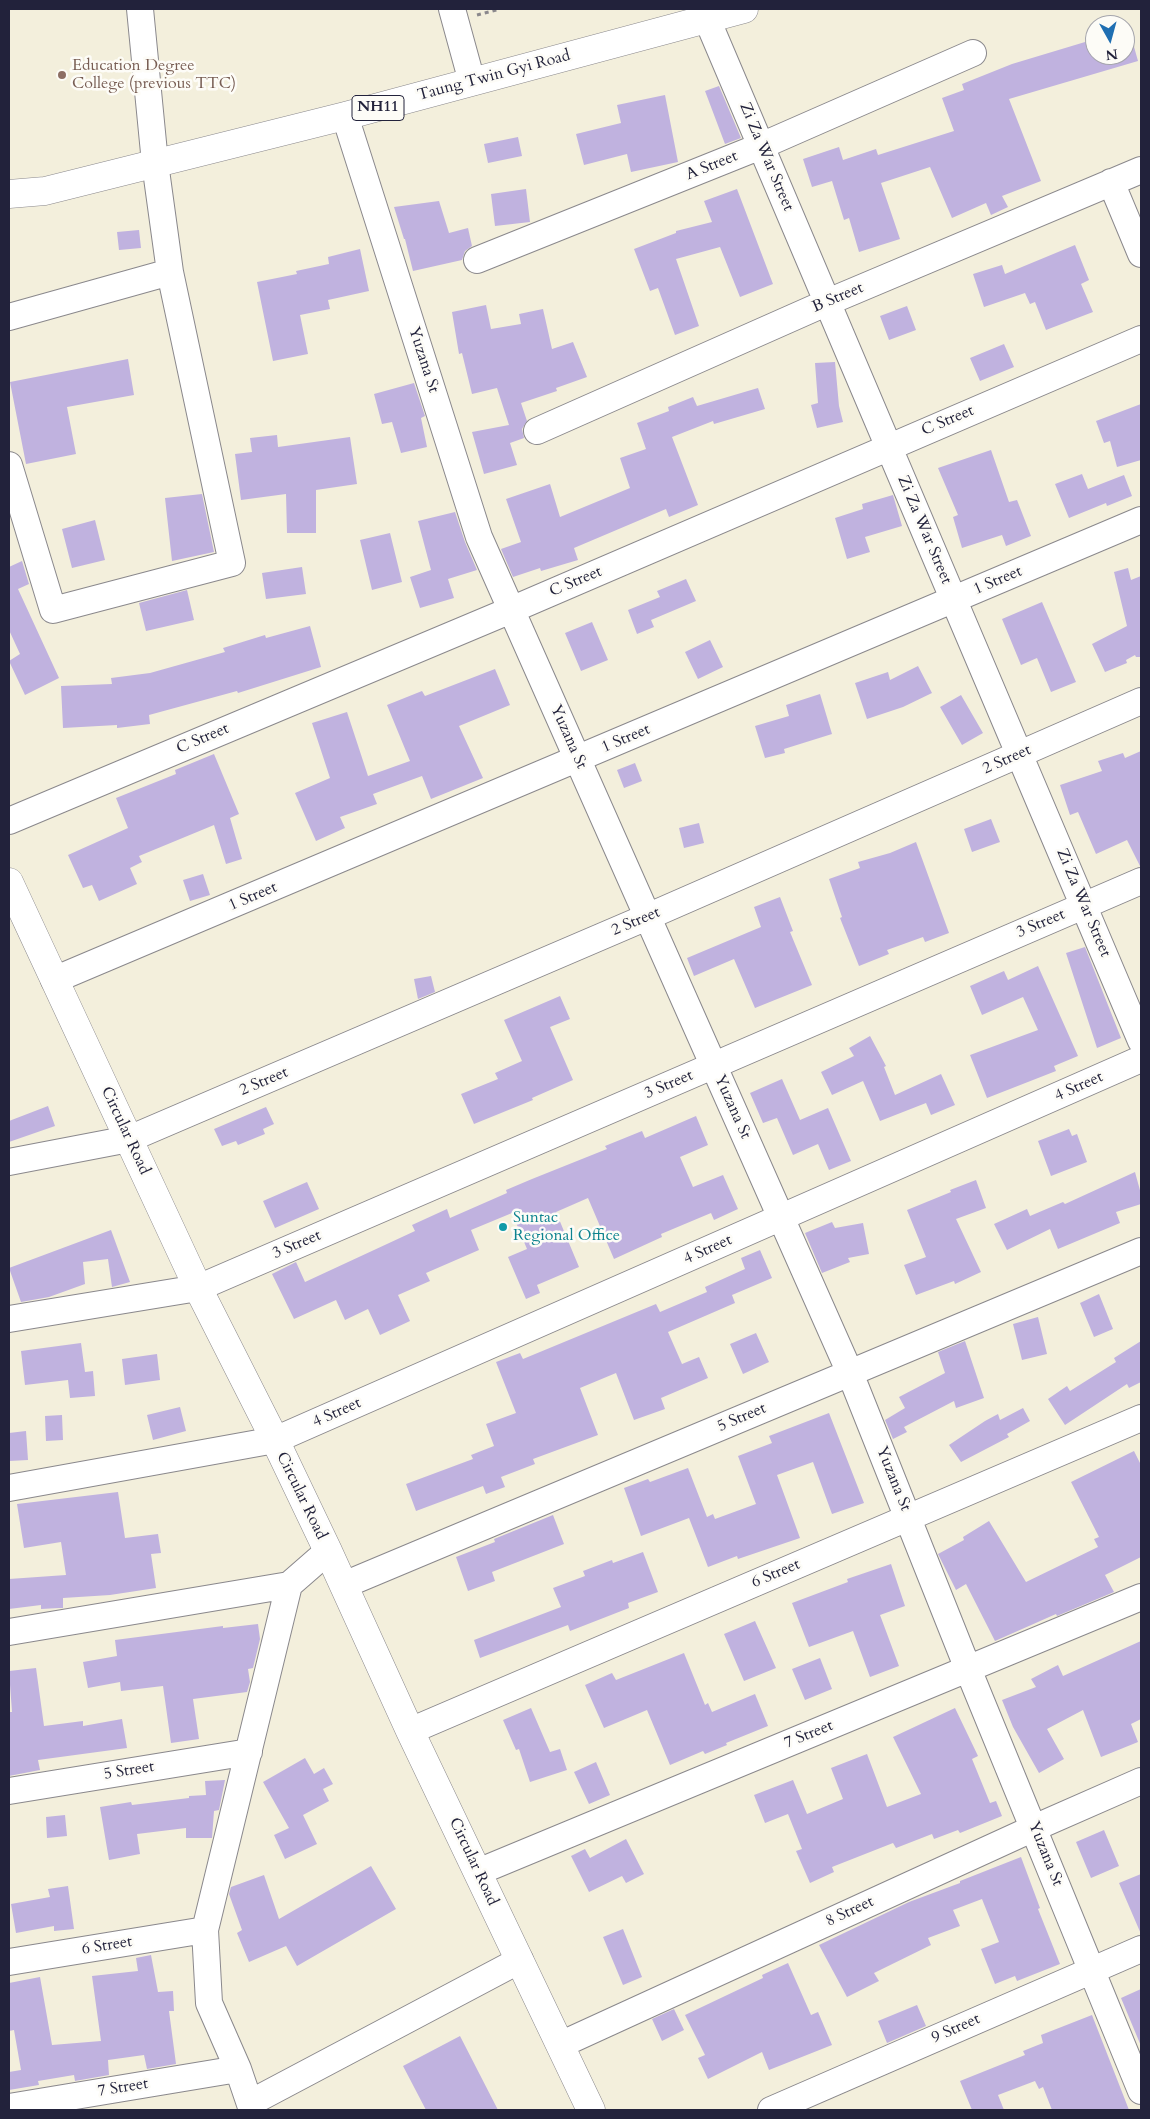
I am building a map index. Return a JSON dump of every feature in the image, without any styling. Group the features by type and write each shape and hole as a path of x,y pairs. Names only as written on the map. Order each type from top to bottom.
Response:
{"main road":[{"name":"Taung Twin Gyi Road","path":"9,194 45,191 156,164 346,116 744,9"},
{"name":"Circular Road","path":"9,882 198,1288 275,1440 344,1585 410,1731 591,2110"}],"street":[{"path":"9,465 53,610 232,563 170,272 156,164 140,9"},
{"path":"452,9 472,82"},
{"name":"Zi Za War Street","path":"708,19 1141,1040"},
{"name":"A Street","path":"477,260 761,146 973,53"},
{"name":"Yuzana St","path":"346,116 479,538 850,1373 968,1669 1141,2091"},
{"name":"B Street","path":"537,431 828,302 1141,170"},
{"path":"1111,182 1141,254"},
{"path":"9,317 170,272"},
{"name":"C Street","path":"9,821 511,610 1141,339"},
{"name":"1 Street","path":"54,980 578,760 1141,520"},
{"name":"2 Street","path":"129,1140 647,917 1141,701"},
{"name":"3 Street","path":"198,1288 1141,881"},
{"name":"4 Street","path":"275,1440 1141,1059"},
{"path":"9,1162 129,1140"},
{"name":"5 Street","path":"344,1585 1141,1251"},
{"path":"9,1319 198,1288"},
{"name":"6 Street","path":"410,1731 1141,1418"},
{"path":"9,1488 275,1440"},
{"path":"9,1632 289,1585 328,1551"},
{"path":"289,1585 205,1930 209,2003 238,2069 251,2106 520,1960"},
{"name":"7 Street","path":"478,1872 1141,1597"},
{"name":"5 Street","path":"9,1791 249,1752"},
{"name":"8 Street","path":"560,2044 1141,1781"},
{"name":"6 Street","path":"9,1962 205,1930"},
{"name":"9 Street","path":"771,2110 1141,1949"},
{"name":"7 Street","path":"9,2107 238,2069"}],"building":[{"path":"1085,42 1085,65 1124,65 1009,99 1041,181 1002,196 1008,207 991,215 986,203 952,218 930,167 881,183 900,239 859,252 849,218 844,220 832,181 812,187 803,159 839,147 843,160 876,149 878,155 954,131 942,98 964,90 962,84 1012,64"},
{"path":"1135,50 1138,61 1135,62"},
{"path":"719,86 741,138 725,144 705,91"},
{"path":"665,95 678,162 631,172 627,154 584,165 576,134 621,123 617,105"},
{"path":"518,137 522,156 488,163 484,144"},
{"path":"526,189 530,222 495,226 491,194"},
{"path":"737,189 773,284 740,297 720,247 676,259 699,326 675,335 658,288 650,291 634,249 676,233 676,231 712,222 704,201"},
{"path":"439,201 449,233 468,228 472,246 465,251 462,260 413,271 394,207"},
{"path":"139,230 141,248 119,250 117,232"},
{"path":"1075,245 1089,280 1081,284 1093,312 1046,330 1035,302 1030,304 1025,293 984,307 973,274 1002,265 1005,274"},
{"path":"360,249 369,291 328,300 330,309 300,315 308,354 273,361 257,282 297,274 296,271 329,264 328,257"},
{"path":"486,305 491,329 521,324 519,314 543,309 552,349 573,342 587,377 556,388 557,391 521,403 527,421 522,429 524,438 510,443 517,465 484,474 472,432 509,425 497,388 472,394 462,353 459,354 452,312"},
{"path":"907,306 916,330 889,340 880,316"},
{"path":"1004,344 1014,367 980,381 970,358"},
{"path":"128,359 134,395 67,407 76,454 26,464 10,382"},
{"path":"835,362 839,406 843,422 817,428 811,405 818,403 815,363"},
{"path":"414,383 425,416 421,418 427,447 401,453 392,422 382,424 374,394"},
{"path":"758,388 765,409 714,424 713,421 672,437 698,505 669,517 666,509 574,548 578,560 541,571 540,568 513,577 501,549 521,542 506,499 550,484 560,517 630,488 620,458 646,449 637,423 669,411 668,407 693,397 697,406"},
{"path":"1141,404 1141,460 1117,467 1110,441 1104,443 1096,421"},
{"path":"277,435 278,447 350,437 357,484 316,490 316,533 287,533 286,494 241,500 235,454 252,452 250,438"},
{"path":"991,450 1009,502 1017,500 1031,536 1006,546 1002,535 962,548 953,517 958,515 938,468"},
{"path":"1082,474 1088,489 1124,475 1132,496 1107,506 1106,503 1069,518 1055,484"},
{"path":"202,494 214,552 172,561 165,498"},
{"path":"893,495 902,526 865,537 870,552 847,559 835,518 863,509 862,504"},
{"path":"455,512 477,570 448,579 454,598 420,608 410,577 431,570 418,521"},
{"path":"95,520 105,560 72,568 62,529"},
{"path":"390,533 402,582 372,590 360,540"},
{"path":"22,561 29,584 18,589 59,678 25,695 9,661 20,654 9,630 9,567"},
{"path":"302,567 306,594 266,599 262,573"},
{"path":"1128,568 1131,580 1141,576 1141,657 1136,657 1135,655 1126,660 1127,663 1105,672 1092,644 1127,626 1114,572"},
{"path":"686,579 696,601 651,620 654,627 637,634 628,610 660,597 657,591"},
{"path":"187,590 194,620 146,631 139,603"},
{"path":"1042,602 1076,682 1051,692 1037,658 1021,665 1002,619"},
{"path":"592,622 608,660 581,671 565,633"},
{"path":"310,626 321,667 238,693 237,691 149,715 150,724 117,728 117,725 63,728 61,686 112,684 111,678 150,673 225,652 223,648 265,635 266,638"},
{"path":"710,640 723,667 698,679 685,652"},
{"path":"918,666 932,693 903,707 867,719 855,683 888,672 890,680"},
{"path":"495,669 510,705 459,726 483,778 431,799 422,776 373,794 377,804 340,817 345,828 316,841 295,793 330,778 312,723 347,712 368,776 410,761 387,705 422,691 425,696"},
{"path":"820,694 832,734 784,749 785,753 765,758 755,726 789,716 786,705"},
{"path":"961,695 983,733 962,745 940,707"},
{"path":"1141,751 1140,866 1127,840 1096,854 1078,812 1070,815 1060,785 1102,771 1098,761 1123,753 1125,758"},
{"path":"214,754 239,814 230,818 242,859 226,864 214,825 139,856 142,862 130,868 137,884 99,901 92,885 83,888 68,855 128,828 116,798 176,774 175,770"},
{"path":"635,763 642,781 624,788 617,770"},
{"path":"991,819 1000,842 972,852 964,829"},
{"path":"699,823 704,843 684,848 679,828"},
{"path":"916,842 949,933 925,942 923,937 887,950 889,954 859,966 840,918 842,917 829,879 860,868 858,862 890,853"},
{"path":"203,874 210,895 190,901 183,880"},
{"path":"780,897 793,931 790,932 812,985 755,1008 734,959 694,976 687,958 761,927 754,907"},
{"path":"1085,947 1121,1038 1097,1048 1066,953"},
{"path":"1038,966 1078,1056 1054,1066 1056,1071 987,1098 970,1055 1038,1030 1023,997 982,1015 970,986 1004,971 1008,980"},
{"path":"431,976 435,992 418,999 414,979"},
{"path":"560,996 570,1019 550,1027 573,1080 532,1098 533,1100 474,1124 461,1094 498,1079 495,1073 522,1061 504,1020"},
{"path":"870,1036 886,1066 884,1067 895,1095 941,1074 955,1105 931,1115 926,1103 880,1121 863,1081 832,1095 821,1072 854,1056 849,1048"},
{"path":"782,1079 800,1120 828,1108 851,1161 829,1170 818,1144 793,1155 777,1118 763,1123 750,1093"},
{"path":"48,1106 55,1126 9,1142 9,1121"},
{"path":"266,1107 274,1124 263,1129 265,1134 238,1145 236,1141 222,1146 214,1129"},
{"path":"696,1116 708,1145 680,1157 693,1187 723,1175 738,1209 714,1220 711,1213 661,1234 662,1237 614,1259 588,1198 556,1212 579,1267 537,1285 540,1293 526,1299 508,1257 527,1249 512,1213 471,1230 479,1250 426,1273 430,1281 398,1295 410,1321 380,1335 368,1309 345,1320 336,1300 294,1319 272,1274 296,1262 305,1282 415,1231 412,1225 447,1209 450,1218 507,1193 506,1190 607,1149 605,1146 642,1131 645,1138"},
{"path":"1069,1129 1072,1136 1077,1134 1087,1162 1051,1176 1038,1141"},
{"path":"1135,1172 1141,1194 1141,1204 1116,1212 1120,1223 1058,1249 1050,1229 1007,1250 994,1224 1027,1209 1030,1216 1063,1202 1065,1204"},
{"path":"976,1180 986,1208 956,1219 981,1272 955,1284 954,1281 916,1295 904,1265 926,1257 907,1210"},
{"path":"307,1182 319,1209 275,1228 263,1201"},
{"path":"832,1222 835,1228 863,1223 869,1254 848,1258 850,1262 822,1273 805,1233"},
{"path":"111,1230 130,1282 112,1287 108,1259 83,1262 85,1284 49,1297 21,1302 9,1268"},
{"path":"760,1250 772,1278 732,1295 735,1303 668,1332 682,1364 699,1357 708,1378 661,1398 665,1409 634,1420 616,1373 580,1388 598,1435 533,1459 535,1464 501,1477 505,1487 486,1494 483,1486 416,1511 406,1484 473,1459 471,1455 494,1446 486,1424 516,1413 496,1362 520,1353 523,1359 656,1304 660,1312 707,1292 705,1287 745,1269 741,1258"},
{"path":"1099,1294 1113,1329 1094,1337 1080,1303"},
{"path":"1038,1317 1047,1354 1022,1360 1013,1324"},
{"path":"756,1333 769,1362 743,1374 730,1344"},
{"path":"965,1341 984,1398 956,1408 954,1401 904,1427 907,1432 893,1439 885,1420 905,1408 899,1397 945,1373 938,1352"},
{"path":"1141,1341 1141,1382 1129,1388 1127,1384 1065,1425 1048,1399 1067,1386 1070,1391 1116,1362 1114,1358"},
{"path":"81,1343 85,1372 93,1371 95,1396 70,1398 68,1380 25,1385 21,1351"},
{"path":"157,1354 160,1380 125,1385 122,1359"},
{"path":"180,1407 186,1431 153,1440 147,1415"},
{"path":"1023,1408 1030,1421 1007,1434 1009,1437 961,1462 949,1445 998,1414 1000,1420"},
{"path":"829,1413 864,1503 832,1514 813,1462 777,1475 800,1538 738,1559 737,1556 708,1567 689,1518 641,1536 624,1488 648,1479 650,1482 688,1468 707,1517 713,1514 715,1519 756,1504 738,1456 772,1443 769,1436"},
{"path":"62,1415 63,1440 46,1441 45,1416"},
{"path":"26,1431 28,1460 9,1461 9,1433"},
{"path":"1134,1451 1141,1465 1141,1557 1105,1575 1114,1592 1057,1616 1056,1614 995,1641 966,1584 956,1590 938,1554 964,1540 963,1537 989,1521 1026,1582 1098,1547 1094,1539 1099,1537 1071,1482"},
{"path":"118,1492 125,1538 158,1534 161,1553 151,1554 156,1588 110,1595 63,1598 63,1608 41,1609 41,1605 9,1609 9,1579 66,1575 61,1542 24,1548 17,1504"},
{"path":"553,1515 564,1544 492,1572 495,1581 468,1591 456,1557 495,1542 494,1539"},
{"path":"643,1552 658,1592 628,1603 629,1608 570,1631 568,1625 480,1658 474,1640 561,1607 553,1588 585,1576 583,1571 612,1560 613,1563"},
{"path":"891,1564 905,1606 880,1615 899,1666 870,1677 853,1631 809,1647 792,1603 848,1582 847,1579"},
{"path":"755,1621 776,1668 744,1681 724,1634"},
{"path":"258,1624 260,1639 253,1668 248,1669 250,1682 247,1692 193,1699 199,1739 171,1743 163,1686 121,1691 120,1682 88,1688 83,1662 117,1656 115,1640 223,1626 223,1628"},
{"path":"1141,1641 1141,1719 1131,1724 1138,1742 1101,1757 1083,1710 1047,1729 1064,1759 1039,1773 1013,1727 1002,1700 1036,1687 1031,1679 1058,1665 1063,1676"},
{"path":"684,1653 705,1705 708,1703 712,1712 755,1694 768,1726 726,1743 727,1745 705,1754 703,1751 670,1765 647,1710 604,1728 585,1685 612,1673 616,1680"},
{"path":"820,1658 832,1689 805,1700 792,1669"},
{"path":"36,1668 44,1726 83,1721 83,1726 122,1719 127,1748 38,1760 40,1770 9,1776 9,1712 12,1712 9,1671"},
{"path":"531,1708 550,1752 560,1749 567,1770 530,1782 519,1749 516,1750 503,1720"},
{"path":"955,1708 978,1756 972,1759 990,1803 996,1801 1002,1816 960,1833 958,1830 934,1839 932,1834 896,1848 893,1843 832,1867 834,1872 810,1883 796,1851 802,1849 788,1814 765,1823 754,1795 793,1780 807,1814 843,1799 831,1768 867,1754 887,1807 921,1794 893,1737"},
{"path":"305,1758 314,1774 324,1768 333,1784 323,1789 329,1801 303,1815 317,1844 285,1859 274,1835 289,1828 263,1782"},
{"path":"596,1762 610,1795 589,1804 574,1772"},
{"path":"225,1780 219,1810 214,1811 212,1838 186,1838 186,1828 137,1834 140,1854 109,1860 100,1807 131,1802 132,1805 206,1795 205,1781"},
{"path":"65,1815 67,1836 47,1838 46,1817"},
{"path":"1104,1830 1119,1866 1091,1878 1076,1842"},
{"path":"626,1839 644,1874 626,1883 622,1876 589,1892 571,1856 585,1849 590,1858"},
{"path":"1021,1857 1040,1908 1038,1909 1060,1964 1017,1981 1015,1976 995,1984 981,1949 999,1942 982,1899 953,1910 960,1926 928,1938 931,1945 874,1973 879,1981 847,1997 819,1945 909,1902"},
{"path":"371,1866 396,1909 297,1966 286,1946 249,1962 237,1933 242,1930 229,1894 231,1887 264,1875 279,1919"},
{"path":"1141,1874 1141,1934 1119,1883"},
{"path":"68,1886 74,1929 54,1931 54,1926 16,1933 11,1904 50,1897 48,1889"},
{"path":"623,1929 642,1977 623,1985 603,1937"},
{"path":"151,1955 158,1992 173,1991 174,2011 169,2011 176,2064 147,2069 144,2055 108,2060 109,2075 75,2081 74,2075 38,2081 39,2085 9,2090 9,2072 21,2070 14,2030 9,2031 9,1983 40,1977 52,2045 101,2041 92,1976 138,1971 136,1958"},
{"path":"788,1963 811,2015 818,2012 832,2045 769,2070 762,2052 708,2079 698,2058 705,2055 685,2015 763,1978 762,1975"},
{"path":"1141,1989 1141,2046 1121,1998"},
{"path":"917,2005 926,2026 887,2043 878,2021"},
{"path":"674,2009 684,2030 662,2041 652,2019"},
{"path":"1092,2015 1129,2110 1052,2110 1043,2087 1039,2089 1035,2081 998,2095 1004,2110 972,2110 960,2081 1025,2055 1023,2051 1043,2043 1041,2035"},
{"path":"460,2036 498,2110 426,2110 403,2066"}],"place":[{"name":"Education Degree College (previous TTC)","path":"62,75"},
{"name":"Suntac Regional Office","path":"503,1227"}]}
